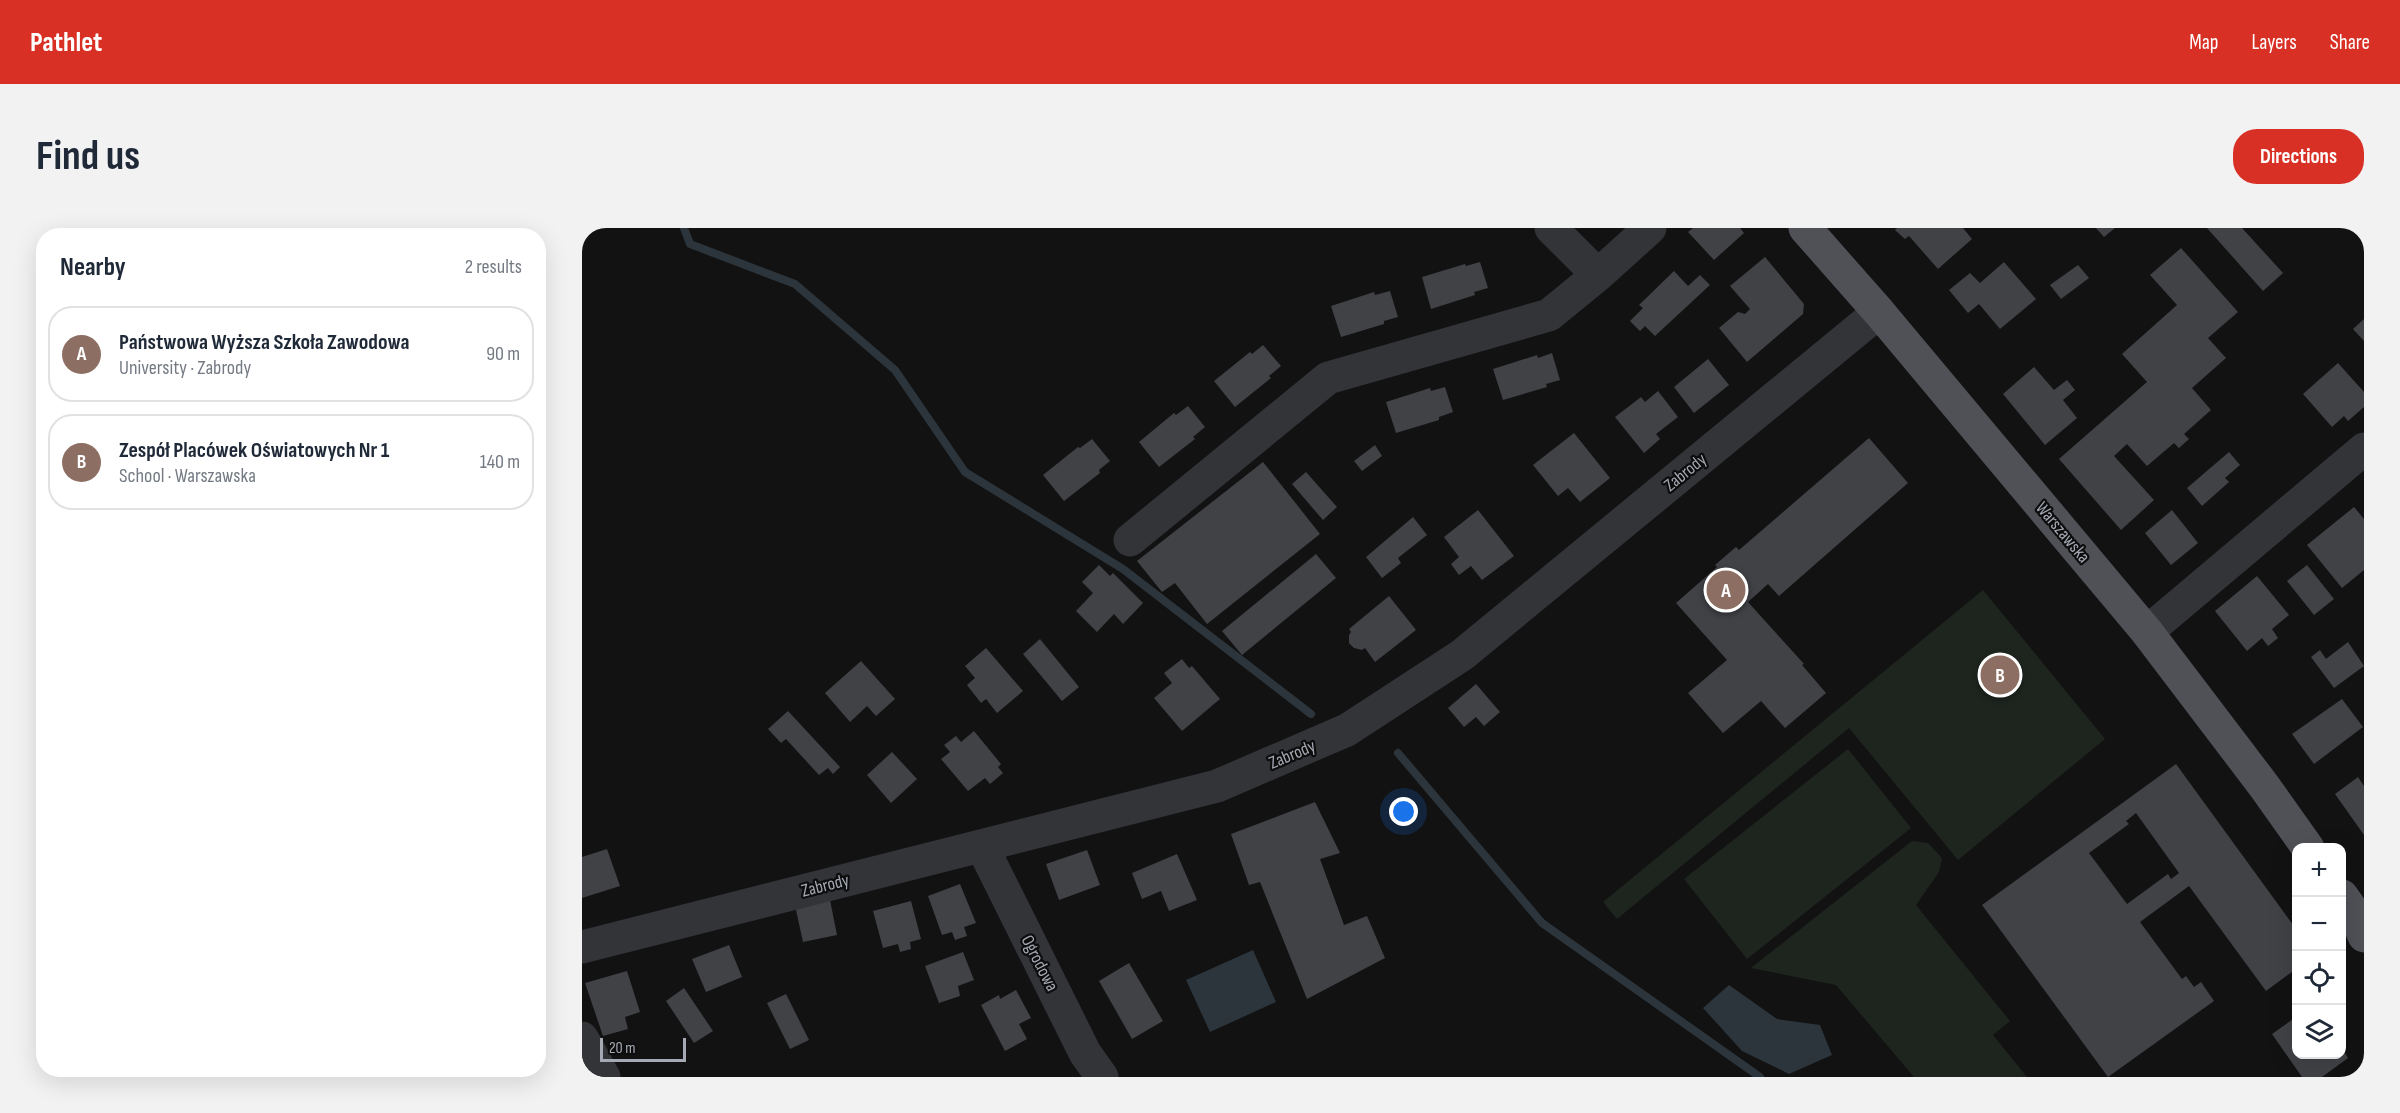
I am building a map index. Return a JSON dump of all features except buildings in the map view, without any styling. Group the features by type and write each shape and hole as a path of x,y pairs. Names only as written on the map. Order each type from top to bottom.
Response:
{"main road":[{"name":"Warszawska","path":"1804,228 1879,312 2147,633 2264,786 2304,843"}],"street":[{"path":"1551,228 1598,275"},
{"path":"1130,540 1328,378 1549,315 1650,228"},
{"name":"Zabrody","path":"582,947 1217,786 1347,730 1462,655 1879,312"},
{"path":"2147,633 2364,449"},
{"name":"Ogrodowa","path":"982,846 1085,1053 1102,1077"},
{"path":"582,1038 598,1074"}],"shaded area":[{"path":"1983,590 2105,739 1958,860 1849,728 1617,919 1603,902"},
{"path":"1848,749 1911,828 1747,959 1684,879"},
{"path":"1912,841 1928,843 1942,858 1939,872 1916,905 2010,1021 1993,1035 2027,1077 1914,1077 1836,985 1751,968"},
{"path":"1253,950 1276,1002 1210,1032 1186,980"},
{"path":"1729,985 1777,1019 1820,1025 1832,1055 1789,1074 1742,1051 1703,1008"}],"waterway":[{"path":"684,228 690,244 795,284 895,370 965,472 1123,569 1311,714"},
{"path":"1398,753 1542,923 1760,1077"}],"place":[{"name":"Państwowa Wyższa Szkoła Zawodowa","path":"1726,590"},
{"name":"Zespół Placówek Oświatowych Nr 1","path":"2000,675"}]}
